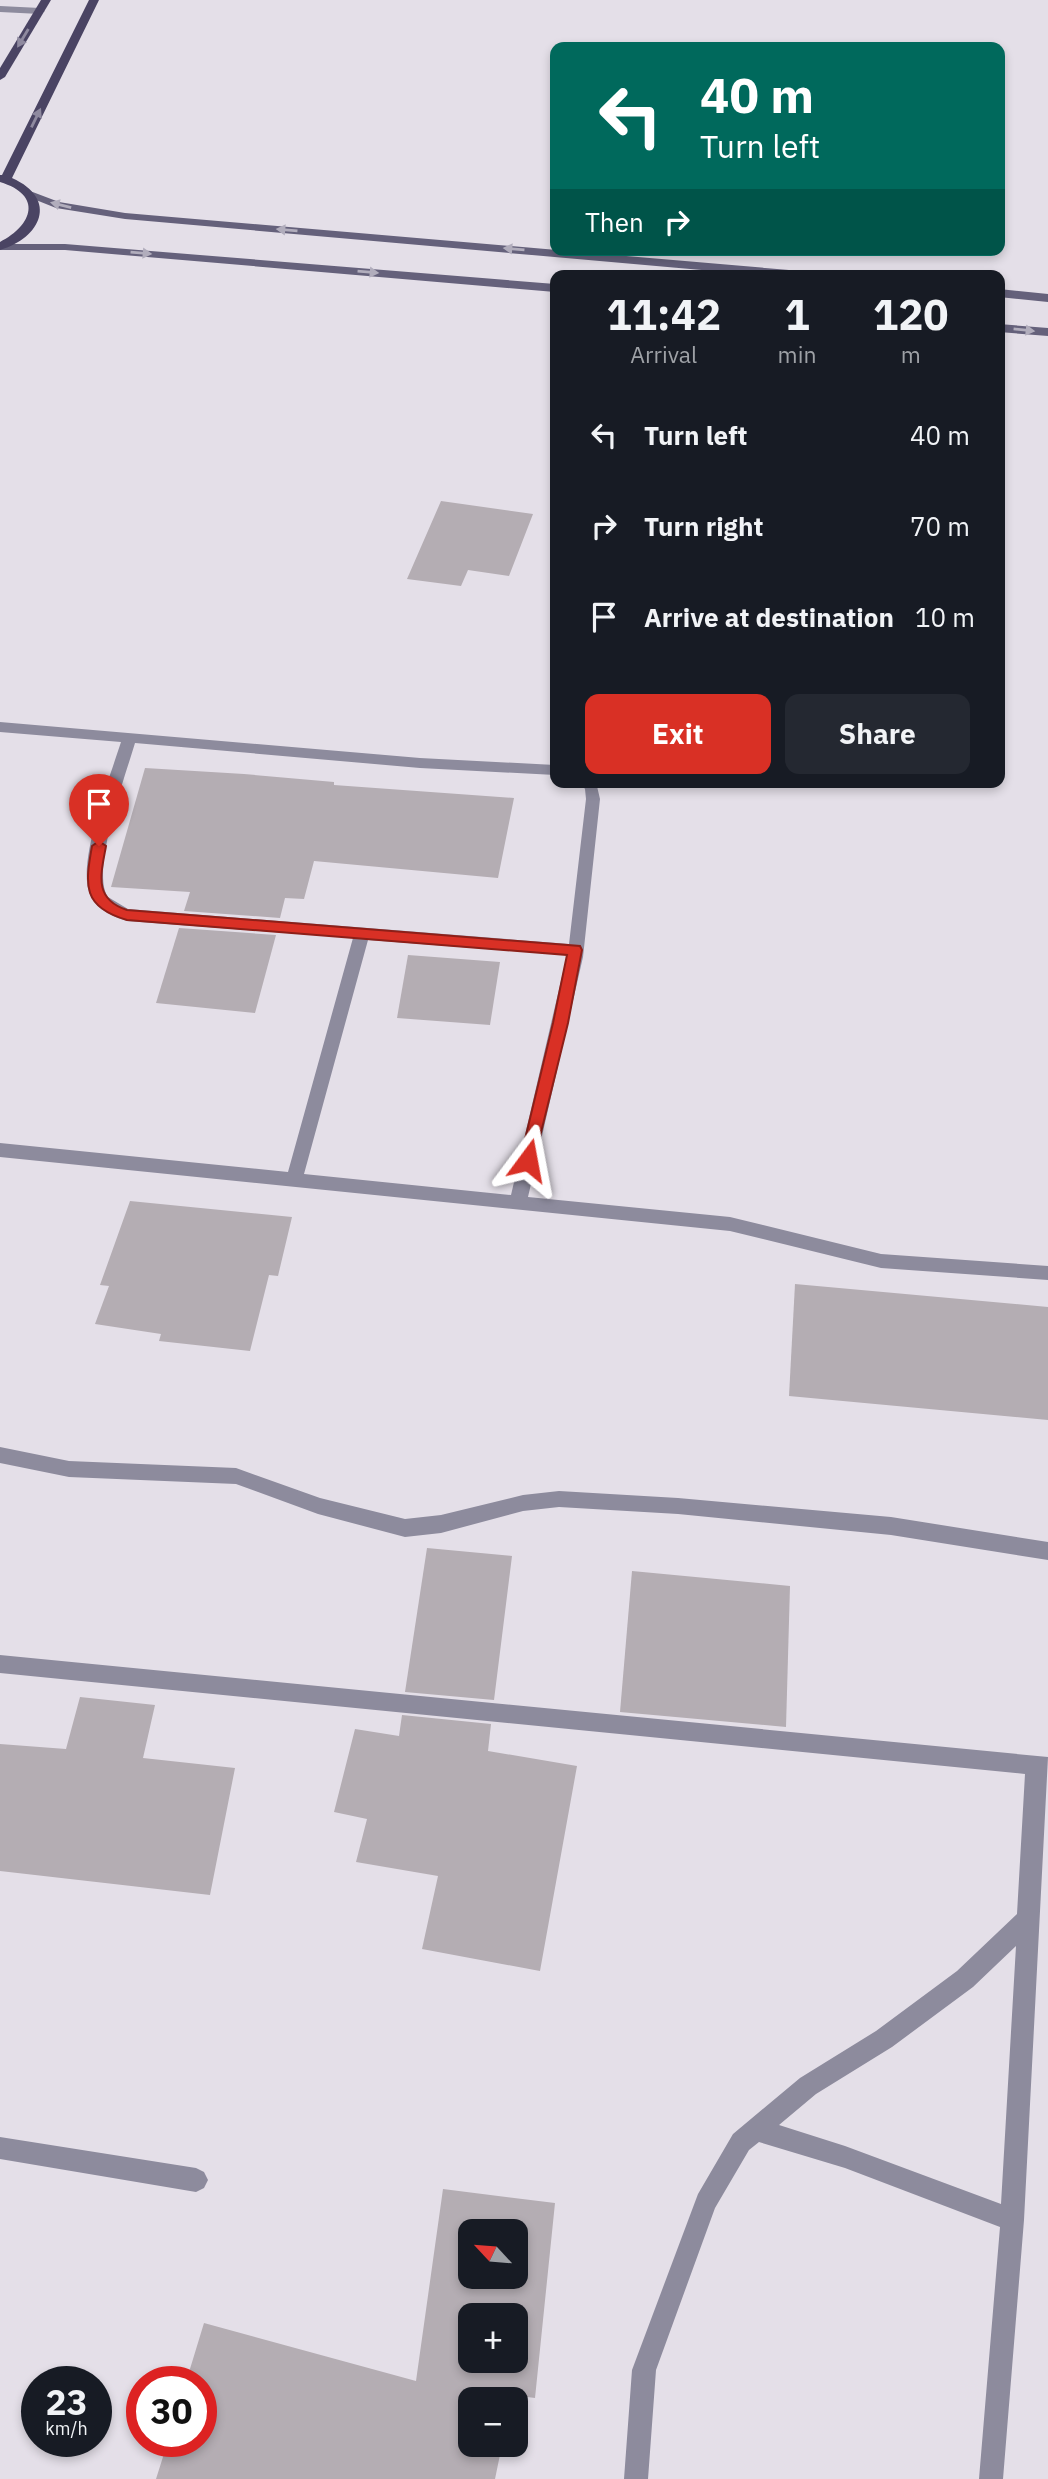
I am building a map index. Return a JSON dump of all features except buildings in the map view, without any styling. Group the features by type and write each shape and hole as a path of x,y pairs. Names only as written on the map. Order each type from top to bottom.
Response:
{"main road":[{"path":"0,77 46,0"},
{"path":"0,247 29,228 35,216 36,204 30,194 3,178 94,0"}],"street":[{"path":"0,9 40,11"},
{"path":"30,194 56,205 125,216 550,253"},
{"path":"0,247 65,247 550,288"},
{"path":"583,256 744,270"},
{"path":"1005,294 1048,298"},
{"path":"1005,328 1048,332"},
{"path":"0,727 420,763 550,769"},
{"path":"129,738 99,846 93,879 97,894 110,909 127,915 575,950"},
{"path":"518,1203 561,1023 575,950 592,788"},
{"path":"294,1180 362,934"},
{"path":"0,1150 730,1224 881,1261 1048,1273"},
{"path":"0,1455 69,1469 236,1476 278,1489 318,1506 405,1528 441,1524 523,1503 559,1499 678,1506 891,1526 1048,1551"},
{"path":"0,1664 460,1707 552,1719 1042,1767 1028,1919 1012,2220 991,2479"},
{"path":"636,2479 644,2370 706,2202 741,2142 808,2086 884,2039 965,1979 1028,1919"},
{"path":"757,2130 845,2157 1012,2220"},
{"path":"0,2148 196,2180"}],"route":[{"path":"99,846 93,879 97,894 110,909 127,915 575,950 561,1023 528,1160"}]}
